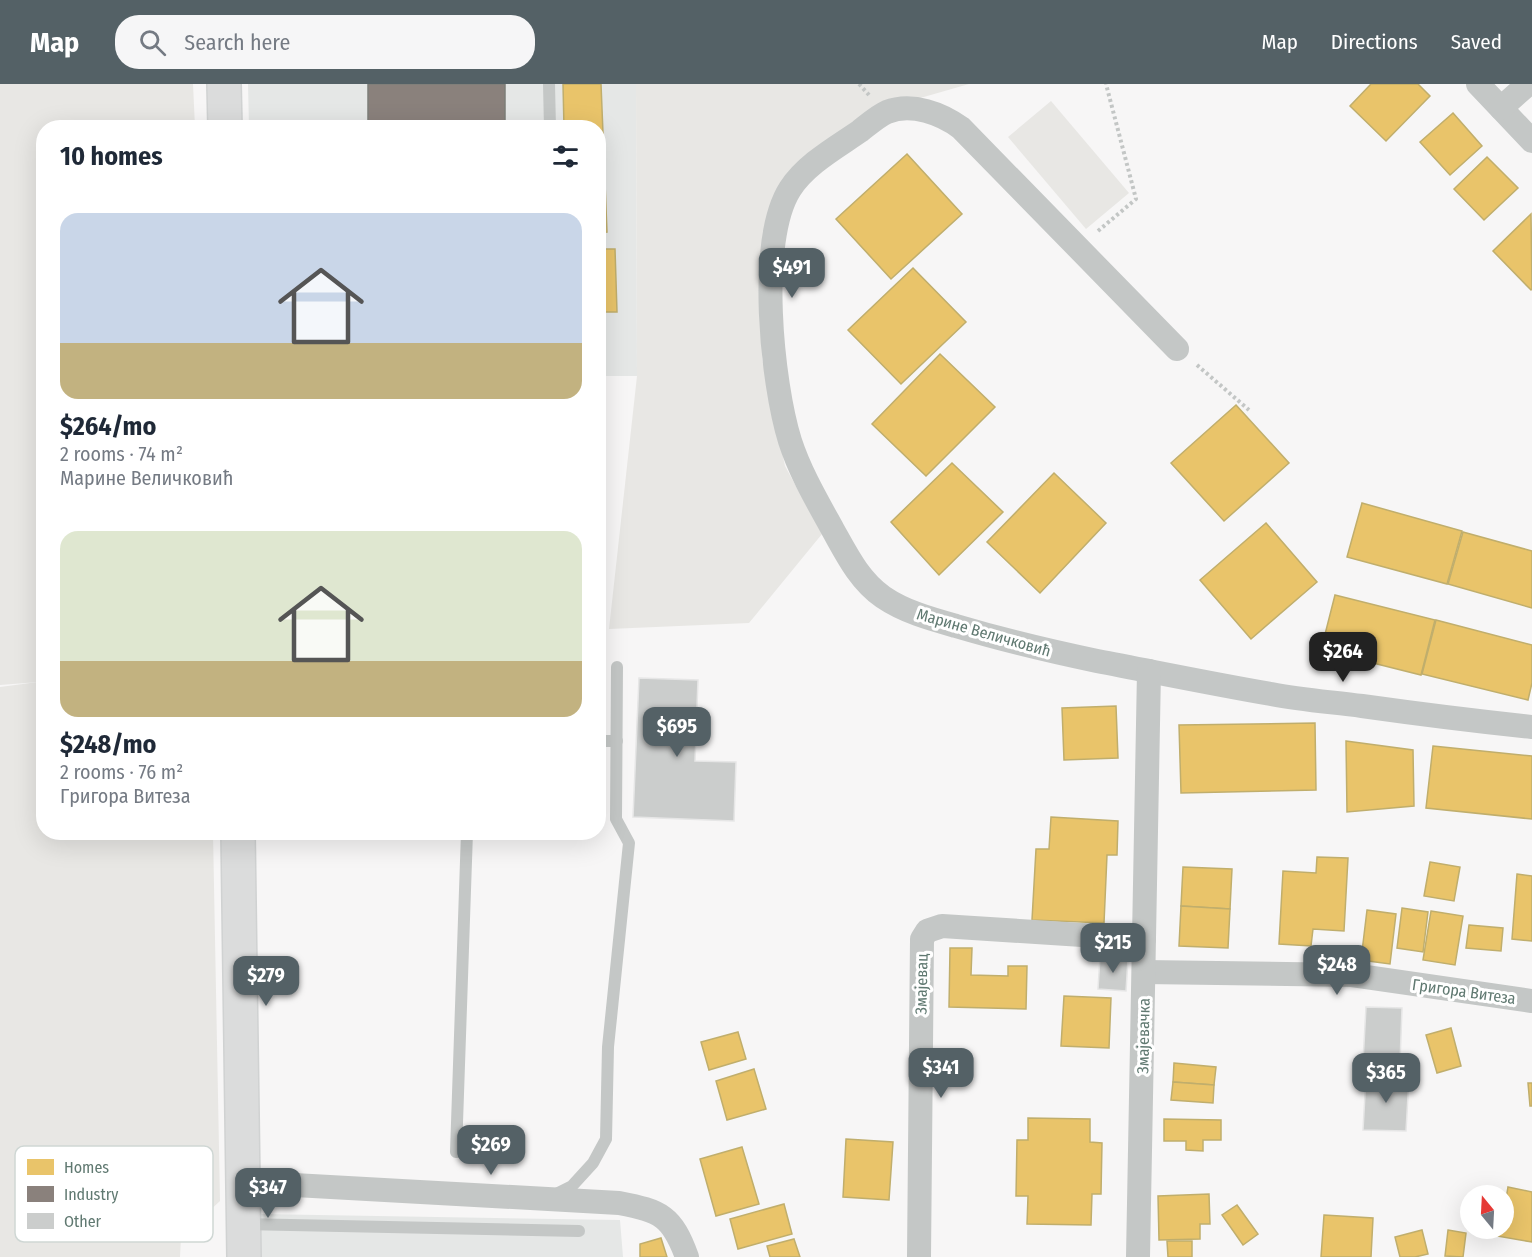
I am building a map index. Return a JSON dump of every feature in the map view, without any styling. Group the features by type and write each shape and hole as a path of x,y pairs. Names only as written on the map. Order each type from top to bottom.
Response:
{"main road":[{"path":"224,84 225,120"},
{"path":"238,840 244,1257"}],"street":[{"path":"1478,84 1532,141"},
{"path":"1501,108 1528,84"},
{"name":"Марине Величковић","path":"1177,350 962,128 935,114 917,109 886,112 806,170 791,187 785,198 779,217 772,267 771,325 776,379 790,440 801,471 851,563 865,582 883,597 924,617 1031,648 1274,695 1532,727"},
{"name":"Змајевачка","path":"1138,1257 1149,671"},
{"name":"Змајевац","path":"919,1257 922,939 927,931 942,926 1144,939"},
{"name":"Григора Витеза","path":"1144,972 1352,975 1532,1001"},
{"path":"242,1182 619,1203 647,1209 668,1220 679,1237 687,1257"}],"lane":[{"path":"549,84 550,120"},
{"path":"544,1200 572,1186 593,1163 606,1139 608,1047 628,843 616,819 617,667"},
{"path":"606,741 617,741"},
{"path":"456,1152 467,840"},
{"path":"242,1224 579,1231"}],"path":[{"path":"1077,249 1136,199 1106,84"},
{"path":"1177,350 1249,410"}],"shaded area":[{"path":"0,84 193,84 195,120 36,120 36,682 0,685"},
{"path":"248,84 636,84 637,376 606,376 606,120 249,120"},
{"path":"636,84 969,84 868,113 782,183 761,251 762,358 785,466 822,534 749,623 609,629 637,376"},
{"path":"1051,101 1129,193 1086,229 1008,137"},
{"path":"36,682 36,840 213,840 220,1201 213,1207 213,1146 15,1146 15,1242 181,1242 180,1257 0,1257 0,687"},
{"path":"259,1214 620,1220 623,1257 260,1257"}],"building: Homes":[{"path":"563,84 601,84 602,120 564,120"},
{"path":"1371,84 1418,84 1430,96 1386,141 1350,106"},
{"path":"1453,113 1482,146 1450,175 1420,142"},
{"path":"907,154 962,214 891,279 836,219"},
{"path":"1487,157 1518,188 1484,220 1454,189"},
{"path":"1531,214 1532,289 1531,290 1493,251"},
{"path":"606,249 615,249 617,312 606,312"},
{"path":"913,268 966,322 901,384 848,330"},
{"path":"940,354 995,407 926,476 872,424"},
{"path":"1236,405 1289,463 1224,521 1171,463"},
{"path":"952,463 1003,512 939,575 891,522"},
{"path":"1054,473 1106,523 1040,593 987,542"},
{"path":"1362,503 1462,531 1447,584 1347,557"},
{"path":"1266,523 1317,582 1251,639 1200,580"},
{"path":"1463,532 1532,551 1532,608 1448,584"},
{"path":"1335,595 1435,620 1421,675 1321,650"},
{"path":"1436,620 1532,645 1532,683 1528,700 1422,674"},
{"path":"1116,706 1118,758 1064,760 1062,708"},
{"path":"1315,723 1316,790 1181,793 1179,725"},
{"path":"1346,741 1413,750 1414,806 1347,812"},
{"path":"1433,746 1532,756 1532,819 1426,808"},
{"path":"1051,817 1118,821 1117,855 1107,855 1104,923 1032,920 1036,849 1049,849"},
{"path":"1317,857 1348,858 1344,931 1313,929 1311,946 1279,944 1283,871 1316,873"},
{"path":"1430,862 1460,867 1454,901 1424,896"},
{"path":"1183,867 1232,869 1230,909 1181,906"},
{"path":"1517,874 1532,876 1532,941 1512,939"},
{"path":"1181,906 1230,909 1228,948 1179,946"},
{"path":"1402,908 1428,912 1423,952 1397,948"},
{"path":"1367,910 1396,914 1390,964 1361,960"},
{"path":"1431,911 1463,916 1455,965 1423,960"},
{"path":"1469,925 1503,928 1501,951 1466,948"},
{"path":"950,948 972,948 971,975 1008,976 1008,966 1027,966 1026,1009 949,1007"},
{"path":"1064,996 1111,998 1109,1048 1061,1046"},
{"path":"1451,1028 1461,1066 1437,1073 1426,1035"},
{"path":"738,1032 746,1059 709,1070 701,1042"},
{"path":"1174,1063 1216,1067 1214,1085 1173,1082"},
{"path":"754,1069 766,1109 727,1120 716,1081"},
{"path":"1173,1082 1214,1085 1213,1103 1171,1100"},
{"path":"1528,1083 1532,1083 1532,1106 1530,1106"},
{"path":"1028,1118 1090,1119 1090,1142 1102,1143 1101,1194 1092,1194 1091,1225 1027,1224 1028,1196 1016,1196 1017,1140 1028,1140"},
{"path":"1164,1119 1221,1120 1221,1140 1203,1140 1203,1151 1186,1150 1186,1141 1164,1141"},
{"path":"846,1139 893,1142 889,1200 843,1197"},
{"path":"742,1147 759,1204 716,1216 700,1159"},
{"path":"1514,1188 1532,1192 1532,1242 1514,1239"},
{"path":"1209,1194 1210,1224 1200,1224 1200,1239 1159,1240 1158,1196"},
{"path":"784,1204 792,1234 738,1249 730,1219"},
{"path":"1237,1205 1258,1234 1243,1245 1222,1215"},
{"path":"1324,1215 1373,1218 1371,1257 1321,1257"},
{"path":"1422,1230 1428,1254 1400,1257 1395,1237"},
{"path":"1448,1230 1460,1232 1460,1239 1465,1239 1463,1257 1445,1256"},
{"path":"661,1238 667,1257 640,1257 640,1244"},
{"path":"794,1239 800,1257 770,1257 767,1246"},
{"path":"1167,1241 1192,1241 1192,1257 1168,1257"}],"building: Industry":[{"path":"368,84 505,84 505,120 368,120"}],"building: Other":[{"path":"639,678 698,680 695,761 736,762 734,821 633,817"},
{"path":"1100,957 1128,959 1126,991 1098,989"},
{"path":"1366,1007 1402,1008 1400,1063 1363,1062"},
{"path":"1366,1076 1409,1078 1406,1131 1363,1130"}]}
